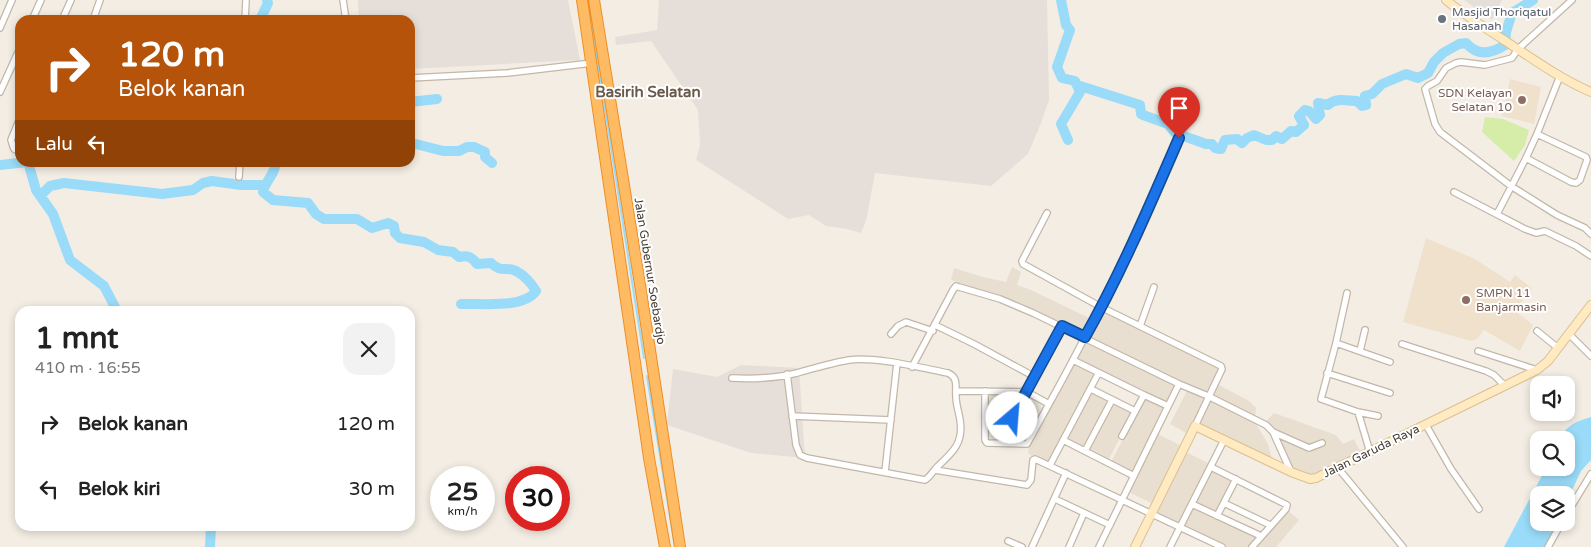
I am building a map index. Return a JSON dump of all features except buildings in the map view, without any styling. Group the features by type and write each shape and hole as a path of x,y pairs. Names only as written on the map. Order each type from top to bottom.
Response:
{"highway":[{"path":"582,0 593,63 604,157 649,458 665,547"},
{"name":"Jalan Gubernur Soebardjo","path":"594,0 680,547"},
{"path":"636,367 652,364"}],"street":[{"path":"0,28 12,0"},
{"path":"34,15 41,0"},
{"path":"64,15 70,0"},
{"path":"95,15 100,0"},
{"path":"245,15 246,0"},
{"path":"344,0 346,15"},
{"path":"1446,0 1560,76 1591,92"},
{"path":"1572,0 1518,49 1512,58 1498,63 1479,65 1461,62 1450,65 1437,81 1425,89 1435,124 1440,132 1511,186 1557,215 1586,228 1591,234"},
{"path":"0,92 15,59"},
{"path":"415,78 507,73 593,63"},
{"path":"1497,214 1537,134 1560,76"},
{"path":"15,130 11,140 15,150"},
{"path":"1526,158 1571,182 1576,183 1580,180 1587,160 1586,157 1537,134"},
{"path":"985,391 985,440 987,443 1028,444 1102,307 1142,223 1179,138"},
{"path":"239,177 240,167"},
{"path":"1454,192 1534,232 1546,231 1591,256"},
{"path":"1047,213 1022,261 1023,264 1102,307 1221,366 1222,369 1135,547"},
{"path":"912,366 958,286 1011,303 1062,326 1266,425 1273,432 1291,472"},
{"path":"1140,326 1154,287"},
{"path":"1347,293 1321,398 1358,412 1378,416"},
{"name":"Jalan Garuda Raya","path":"1195,426 1291,472 1310,479 1316,478 1537,370 1545,364 1591,305"},
{"path":"891,334 898,326 906,322 934,328 974,344 1035,377"},
{"path":"1012,392 1012,418 1062,326"},
{"path":"1360,351 1365,330"},
{"path":"1537,331 1558,348"},
{"path":"1569,334 1591,356"},
{"path":"1336,343 1390,362"},
{"path":"1402,344 1486,371 1494,375 1504,385"},
{"path":"1478,351 1537,370"},
{"path":"732,378 747,379 787,374 862,359 912,366 952,375 956,381 956,398 961,422 960,436 953,452 927,479 920,481 885,472 807,458 800,455 796,445 787,374"},
{"path":"1072,360 1168,406"},
{"path":"885,472 897,364"},
{"path":"1327,373 1390,392"},
{"path":"1050,465 1098,374"},
{"path":"1099,547 1179,384"},
{"path":"1091,389 1134,411"},
{"path":"956,391 1026,392 1049,404"},
{"path":"1122,436 1134,411 1144,396"},
{"path":"1085,451 1112,400"},
{"path":"1358,412 1370,452"},
{"path":"792,416 891,420"},
{"path":"1426,425 1451,469 1479,509"},
{"path":"1273,432 1309,448 1322,443"},
{"path":"1063,440 1134,476"},
{"path":"1170,547 1224,440"},
{"path":"935,470 1026,485 1031,480 1033,459 1050,465 1222,547"},
{"path":"1211,467 1286,504 1286,510 1270,525 1252,547"},
{"path":"1338,468 1403,547"},
{"path":"1032,547 1066,473"},
{"path":"1575,500 1591,474"},
{"path":"1217,516 1236,479"},
{"path":"1055,499 1110,525"},
{"path":"1224,503 1270,525"},
{"path":"1192,504 1261,536"},
{"path":"1069,547 1084,513"},
{"path":"1548,547 1557,531"},
{"path":"1008,541 1022,547"}],"shaded area":[{"path":"358,0 568,0 580,60 415,69 415,15 359,15"},
{"path":"659,0 1047,0 1049,100 1028,154 991,186 875,173 866,221 861,233 826,226 809,215 788,219 696,160 700,145 698,110 651,41 616,45 615,37 657,30"},
{"path":"1464,0 1502,0 1492,20"},
{"name":"SDN Kelayan Selatan 10","path":"1510,79 1541,87 1534,124 1502,116"},
{"name":"SMPN 11 Banjarmasin","path":"1426,238 1475,259 1510,282 1515,275 1532,288 1515,311 1533,325 1520,351 1484,330 1477,339 1471,341 1403,322"},
{"path":"1012,267 1021,272 1017,285 1091,319 1084,334 1024,305 951,280 954,268 1006,282"},
{"path":"1102,309 1215,364 1219,369 1208,393 1206,394 1088,337"},
{"path":"1086,340 1178,384 1168,404 1076,360"},
{"path":"1076,363 1095,373 1052,461 1045,461 1030,455 1028,452 1030,443 1073,364"},
{"path":"741,365 799,368 805,458 751,453 667,425 673,369 717,377"},
{"path":"1219,385 1249,401 1256,408 1255,422 1268,444 1272,459 1200,424 1215,389"},
{"path":"1188,389 1206,398 1188,434 1170,424"},
{"path":"1092,391 1112,401 1086,451 1066,440"},
{"path":"1147,397 1166,408 1135,471 1132,472 1111,462 1144,399"},
{"path":"1113,401 1133,412 1108,461 1088,451"},
{"path":"1274,413 1336,435 1343,444 1354,439 1361,453 1312,478 1292,469 1275,430 1267,423 1267,420"},
{"path":"1158,434 1182,446 1153,504 1129,492"},
{"path":"1186,452 1210,464 1179,526 1155,514"},
{"path":"1211,468 1234,480 1218,514 1195,502"},
{"path":"1195,504 1258,536 1252,547 1226,547 1184,526"},
{"path":"1287,510 1299,520 1276,547 1256,547"}],"green space":[{"path":"1485,117 1503,119 1529,130 1525,145 1514,161 1482,132"}],"water":[{"path":"1591,417 1591,460 1581,471 1574,486 1536,486 1542,476 1575,476 1575,431 1565,431 1580,421"},
{"path":"1530,498 1530,531 1553,531 1544,547 1504,547"}],"waterway":[{"path":"262,15 268,3 267,0"},
{"path":"588,0 644,358"},
{"path":"1061,0 1066,25 1070,30 1057,67 1062,78 1075,81 1080,92 1061,124 1068,140"},
{"path":"1077,85 1140,105 1141,114 1168,124 1175,133 1206,144 1212,144 1215,148 1221,149 1225,140 1237,139 1242,143 1254,135 1266,140 1272,140 1276,136 1282,139 1291,131 1296,132 1304,125 1299,116 1305,110 1309,111 1316,119 1320,115 1318,103 1328,105 1338,100 1346,100 1357,101 1362,106 1366,105 1365,96 1372,94 1382,84 1406,74 1418,78 1428,73 1434,62 1443,53 1459,44 1466,43 1479,52 1489,52 1500,48 1505,45 1506,32 1512,13 1533,0"},
{"path":"415,101 437,99"},
{"path":"415,144 443,151 459,151 467,147 474,147 485,152 485,157 492,163"},
{"path":"0,165 15,163"},
{"path":"29,167 36,190 53,214 70,260 104,286 114,306"},
{"path":"275,167 263,192 273,200 308,203 316,214 324,219 357,219 372,228 388,223 394,226 395,233 400,238 424,242 438,250 453,252 459,257 469,257 477,264 491,263 501,269 516,271 528,280 536,291 530,297 512,303 461,304"},
{"path":"40,196 50,186 64,183 162,194 193,190 203,183 212,181 241,185 264,185"},
{"path":"647,376 675,547"},
{"path":"210,547 211,531"}],"place":[{"name":"Masjid Thoriqatul Hasanah","path":"1442,19"},
{"name":"SDN Kelayan Selatan 10","path":"1522,100"},
{"name":"SMPN 11 Banjarmasin","path":"1466,300"}],"district":[{"name":"Basirih Selatan","path":"648,92"}],"route":[{"path":"1012,418 1062,326 1085,337 1102,307 1142,223 1179,138"}]}
